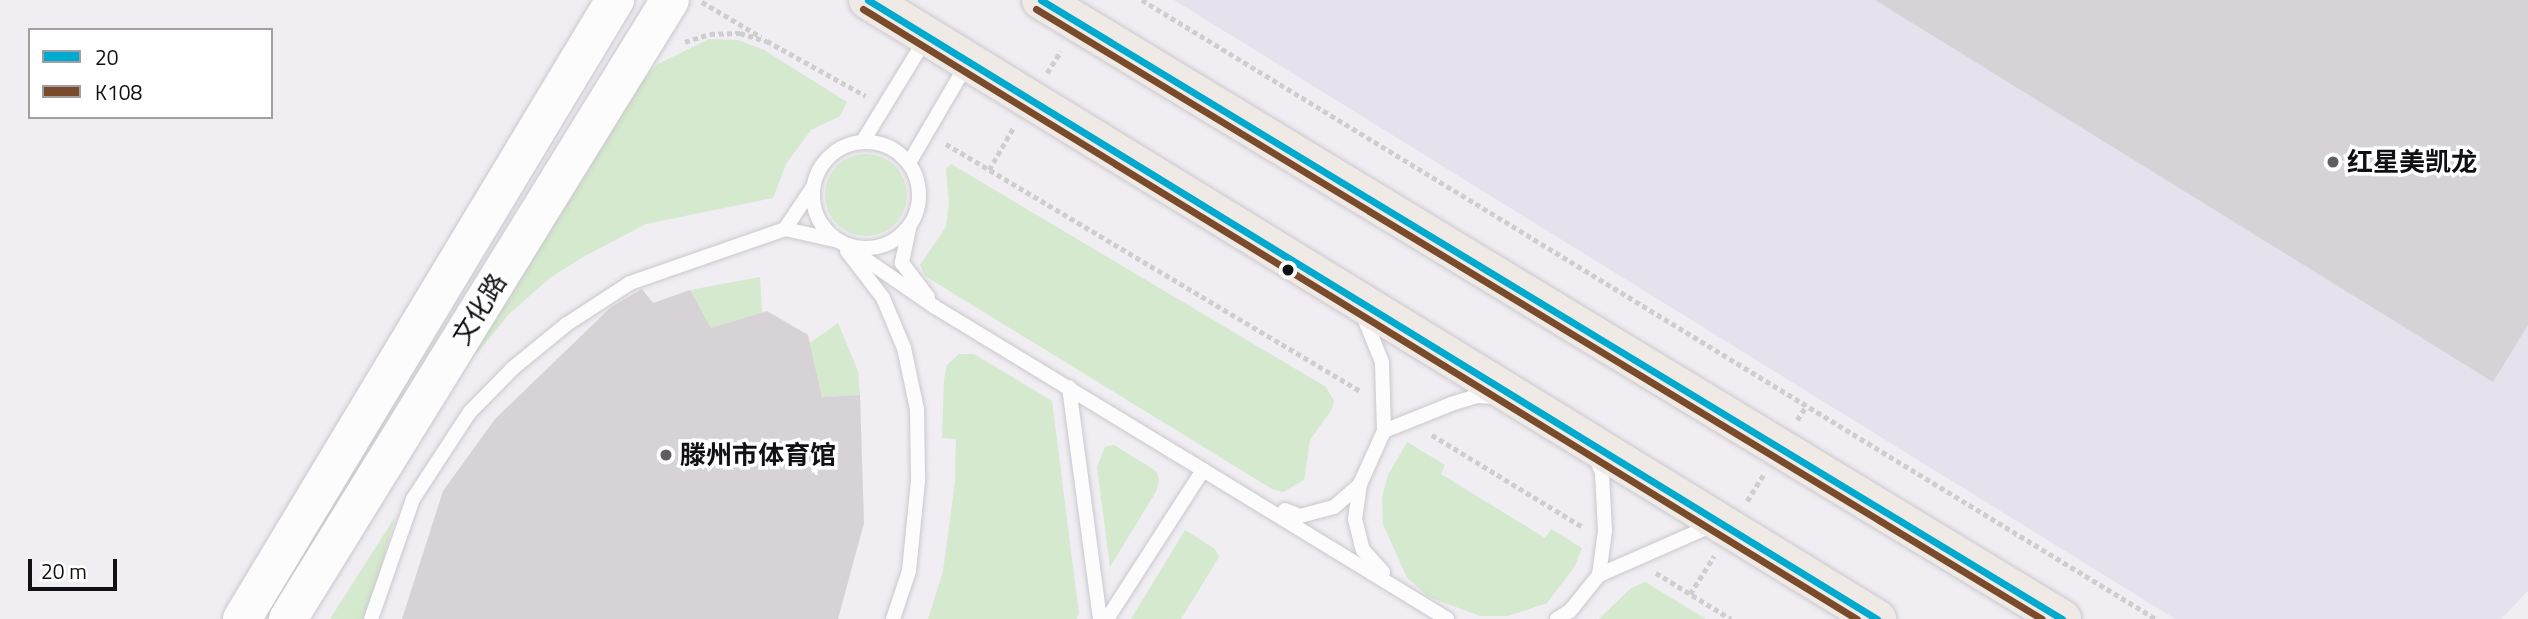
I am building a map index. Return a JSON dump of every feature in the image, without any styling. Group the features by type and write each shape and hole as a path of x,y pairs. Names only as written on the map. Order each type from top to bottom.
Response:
{"main road":[{"path":"868,0 1877,619"},
{"path":"1041,0 2062,619"}],"street":[{"name":"文化路","path":"242,619 615,0"},
{"name":"文化路","path":"288,619 670,0"}],"lane":[{"path":"863,141 926,36"},
{"path":"909,163 968,62"},
{"path":"785,229 813,187 830,155 863,141 881,144 909,163 920,195 902,263 935,307"},
{"path":"813,187 820,222 839,241 883,298 904,348 917,409 918,481 909,571 893,619"},
{"path":"371,619 413,499 469,413 513,368 566,324 630,282 785,229 865,249 882,247 910,227"},
{"path":"839,241 935,307 1252,497 1447,619"},
{"path":"1358,302 1382,362 1384,431 1360,484 1356,519 1363,550 1405,593"},
{"path":"1069,387 1100,619"},
{"path":"1384,431 1405,419 1478,396 1517,399"},
{"path":"1591,444 1602,473 1605,531 1599,575"},
{"path":"1107,619 1203,470"},
{"path":"1252,497 1308,515 1334,507 1360,484"},
{"path":"1557,619 1570,615 1599,575 1648,550 1719,523"}],"path":[{"path":"700,0 767,41"},
{"path":"1142,0 2157,619"}],"shaded area":[{"path":"1174,0 2528,0 2528,591 2501,619 2175,619"}],"green space":[{"path":"709,39 738,40 764,50 847,102 840,116 811,130 786,164 773,198 646,224 583,257 550,278 509,314 459,375 630,92 658,64"},
{"path":"866,154 882,157 895,166 904,179 907,195 904,211 895,224 882,233 866,236 850,233 837,224 828,211 825,195 828,179 837,166 850,157"},
{"path":"951,164 1326,387 1334,401 1332,409 1310,440 1304,480 1283,492 1272,489 925,276 920,265 946,227 949,203 946,169"},
{"path":"760,277 762,313 711,328 690,290"},
{"path":"838,323 858,371 860,395 822,397 810,343"},
{"path":"959,354 974,354 1052,401 1079,614 1076,619 928,619 943,571 955,482 956,439 942,438 944,380 947,365"},
{"path":"1407,442 1445,465 1441,474 1545,538 1551,529 1582,548 1575,566 1547,603 1508,616 1480,616 1429,597 1407,578 1383,524 1382,498 1388,475"},
{"path":"1114,445 1156,471 1159,479 1157,490 1110,567 1097,467 1105,447"},
{"path":"395,517 367,619 330,619"},
{"path":"1185,530 1215,549 1219,557 1181,619 1131,619"},
{"path":"1645,582 1706,619 1599,619 1630,589"}],"building":[{"name":"红星美凯龙","path":"1875,0 2528,0 2528,325 2493,382"},
{"name":"滕州市体育馆","path":"642,289 653,303 690,290 711,328 767,311 808,335 822,397 860,395 864,523 838,619 402,619 443,491 495,419 611,307"}],"transit line":[{"name":"20","path":"868,0 1877,619"},
{"name":"20","path":"1041,0 2062,619"},
{"name":"K108","path":"863,9 1857,619"},
{"name":"K108","path":"1036,9 2042,619"}],"place":[{"name":"红星美凯龙","path":"2333,162"},
{"name":"滕州市体育馆","path":"666,455"}]}
